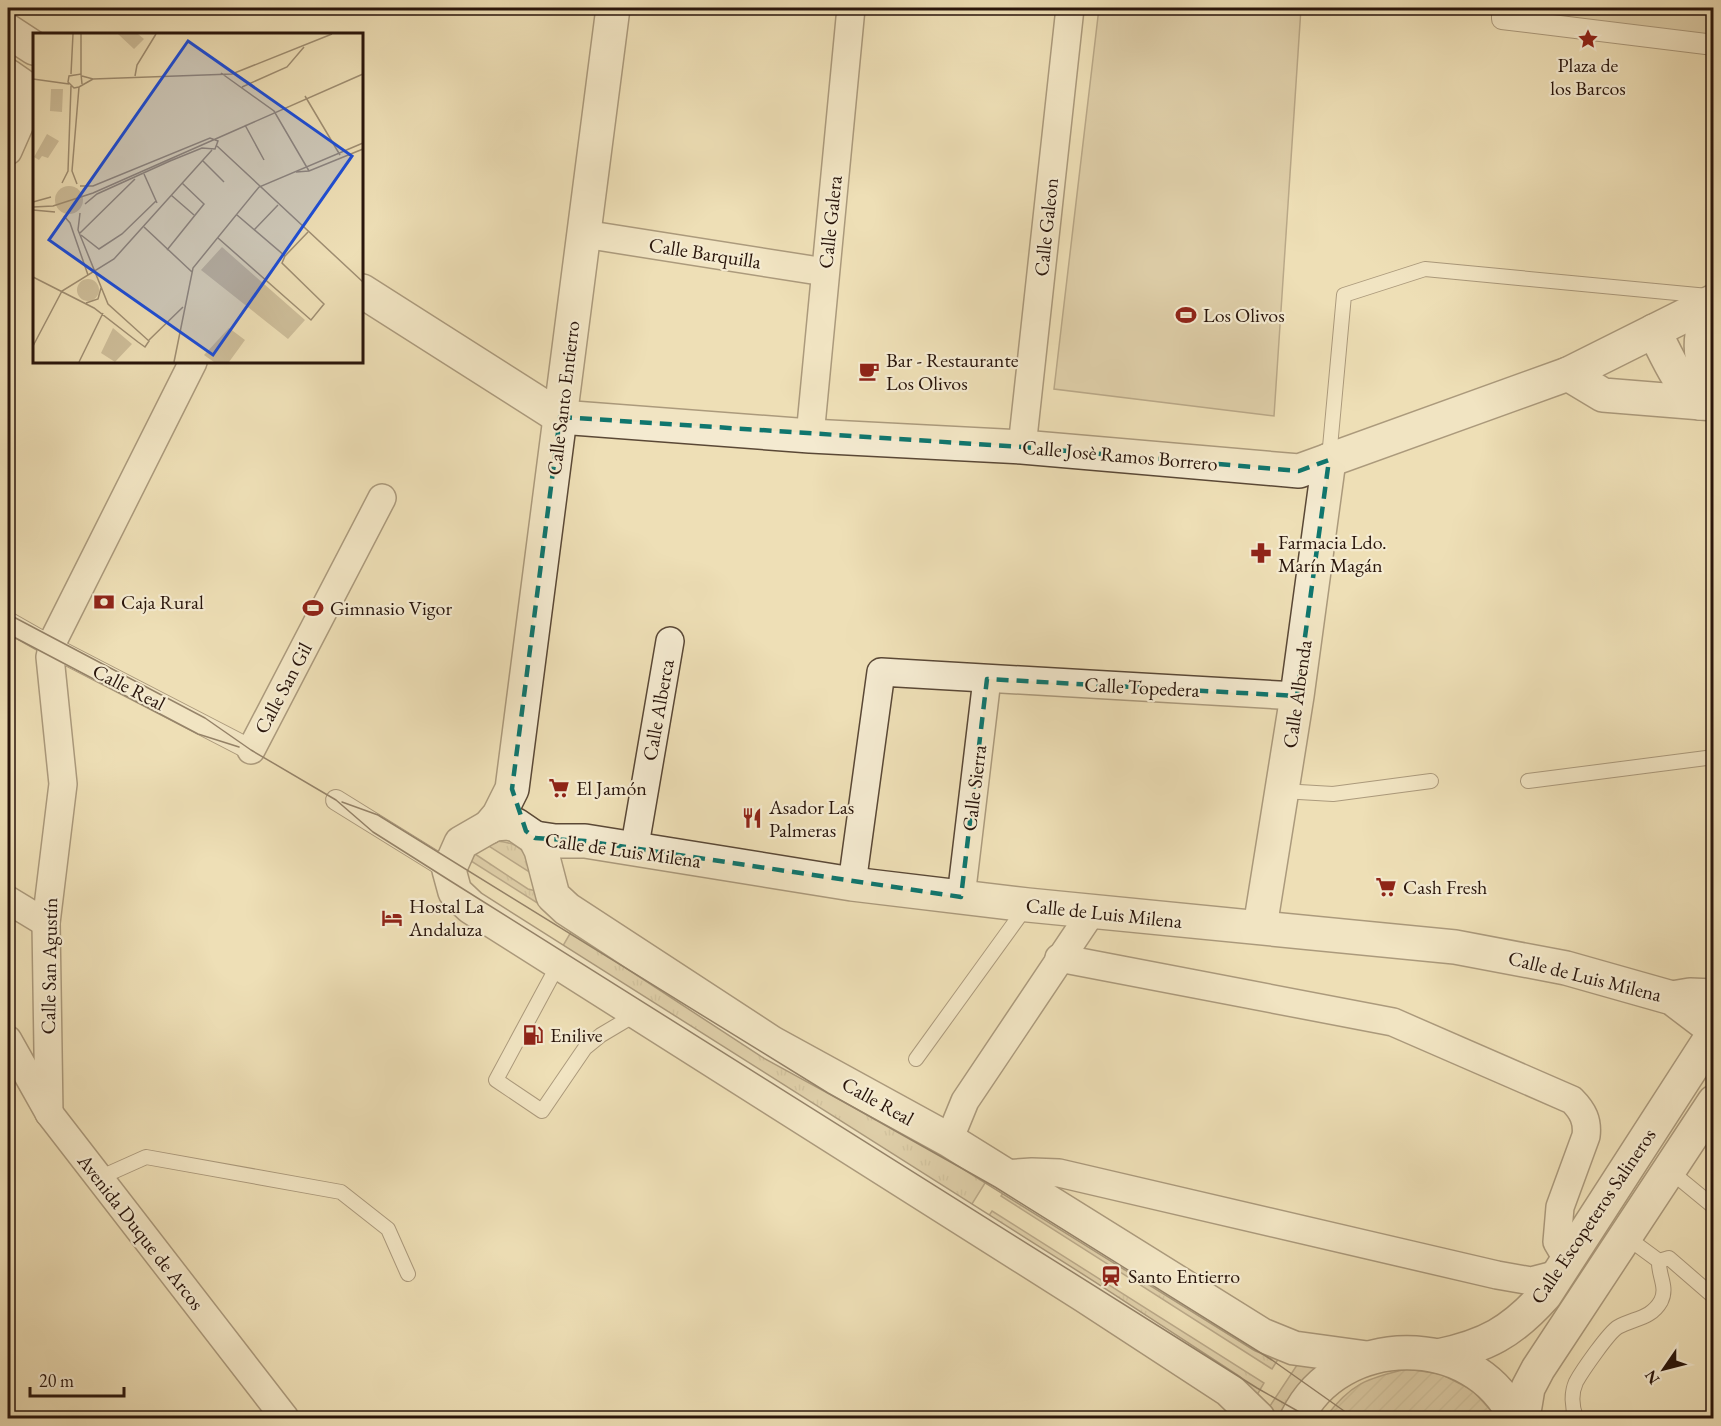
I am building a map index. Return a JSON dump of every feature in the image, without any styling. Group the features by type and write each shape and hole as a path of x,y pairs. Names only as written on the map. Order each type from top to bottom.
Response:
{"street":[{"name":"Calle Santo Entierro","path":"512,789 613,8"},
{"name":"Calle Galera","path":"810,436 851,8"},
{"name":"Calle Galeon","path":"1022,447 1070,8"},
{"path":"1502,8 1502,19 1713,45"},
{"path":"8,31 33,47"},
{"path":"8,76 33,92"},
{"path":"8,151 33,95"},
{"name":"Calle Barquilla","path":"584,234 825,272"},
{"path":"363,292 560,417"},
{"name":"Calle Josè Ramos Borrero","path":"560,417 810,436 1022,447 1299,471 1568,374 1713,301"},
{"path":"1710,395 1701,355 1702,333 1713,308"},
{"path":"1660,328 1681,381 1690,394 1710,395"},
{"path":"52,647 192,363"},
{"path":"1568,374 1604,395 1710,395"},
{"name":"Calle Albenda","path":"1260,927 1297,696 1329,460"},
{"name":"Calle San Gil","path":"251,750 382,498"},
{"name":"Calle Real","path":"8,622 251,750"},
{"name":"Calle Alberca","path":"634,851 670,641"},
{"name":"Calle San Agustín","path":"49,1113 46,923 63,784 50,657 52,647"},
{"name":"Calle Topedera","path":"852,884 881,672 1297,696"},
{"name":"Calle Sierra","path":"961,897 987,679"},
{"path":"489,827 499,815 512,789"},
{"name":"Calle Real","path":"512,789 517,797 520,818 535,844 553,896 572,914 772,1043 949,1140 1262,1335 1294,1348 1366,1358"},
{"path":"336,800 449,870"},
{"path":"535,844 516,825 507,823 494,824 460,843 449,870 455,892 471,907 1210,1377 1229,1390 1258,1419"},
{"name":"Calle de Luis Milena","path":"535,844 563,850 585,841 634,851 852,884 1091,913 1455,947 1566,968 1672,998"},
{"path":"8,900 46,923"},
{"path":"949,1140 965,1101 1091,913"},
{"path":"1003,1174 1059,1173 1531,1281 1562,1267 1557,1242 1560,1207 1586,1136 1587,1126 1580,1107 1572,1100 1393,1022 1059,958"},
{"path":"1672,998 1690,995 1713,996"},
{"path":"1672,998 1713,1032"},
{"name":"Calle Escopeteros Salineros","path":"1438,1356 1465,1350 1491,1340 1516,1325 1545,1295 1713,1032"},
{"name":"Avenida Duque de Arcos","path":"8,1040 49,1113 285,1419"},
{"name":"Calle Escopeteros Salineros","path":"1523,1419 1528,1388 1538,1369 1713,1102"},
{"path":"1297,1419 1308,1401 1331,1377 1348,1366 1366,1358 1390,1353 1414,1352 1438,1356 1461,1365 1481,1378 1499,1394 1515,1419"}],"lane":[{"path":"1329,460 1344,295 1425,269 1713,296"},
{"path":"1528,781 1713,757"},
{"path":"1282,790 1333,794 1431,781"},
{"path":"916,1059 1028,905"},
{"path":"559,963 496,1080 542,1111 585,1048 601,1035 639,1013"},
{"path":"99,1178 146,1157 341,1192 388,1229 408,1274"},
{"path":"1669,1170 1713,1207"},
{"path":"1625,1236 1659,1261"},
{"path":"1659,1261 1669,1258 1713,1297"},
{"path":"1576,1419 1572,1397 1576,1383 1606,1339 1620,1326 1645,1317 1655,1310 1662,1299 1664,1290 1663,1280 1658,1270 1659,1261"}],"highlighted area":[{"path":"560,417 1022,447 1299,471 1329,460 1297,696 987,679 961,897 585,841 535,838 526,831 512,789"}],"green space":[{"name":"Los Olivos","path":"1099,8 1301,8 1274,416 1054,389"},
{"path":"1502,8 1713,8 1713,45 1502,19"},
{"path":"497,841 512,844 522,850 534,875 487,845"},
{"path":"475,854 528,889 540,892 558,916 471,861"},
{"path":"575,925 990,1175 967,1212 557,956"},
{"path":"1008,1186 1282,1353 1272,1369 1001,1196"},
{"path":"992,1211 1264,1383 1257,1395 984,1223"},
{"path":"1301,1359 1324,1362 1295,1391 1280,1418 1275,1418 1268,1409"},
{"path":"1407,1369 1441,1374 1472,1390 1498,1418 1325,1418 1343,1397 1360,1384"}],"tram line":[{"path":"8,614 205,718 251,750 336,800 373,832 1257,1388 1310,1418"},
{"path":"8,634 198,734 239,747"},
{"path":"342,802 378,815 828,1093 995,1187 1272,1360 1354,1418"}],"place":[{"name":"Plaza de los Barcos","path":"1588,39"},
{"name":"Los Olivos","path":"1186,315"},
{"name":"Bar - Restaurante Los Olivos","path":"869,371"},
{"name":"Farmacia Ldo. Marín Magán","path":"1261,553"},
{"name":"Caja Rural","path":"104,602"},
{"name":"Gimnasio Vigor","path":"313,608"},
{"name":"El Jamón","path":"559,788"},
{"name":"Asador Las Palmeras","path":"752,818"},
{"name":"Cash Fresh","path":"1386,887"},
{"name":"Hostal La Andaluza","path":"392,918"},
{"name":"Enilive","path":"533,1035"},
{"name":"Santo Entierro","path":"1111,1276"}]}
